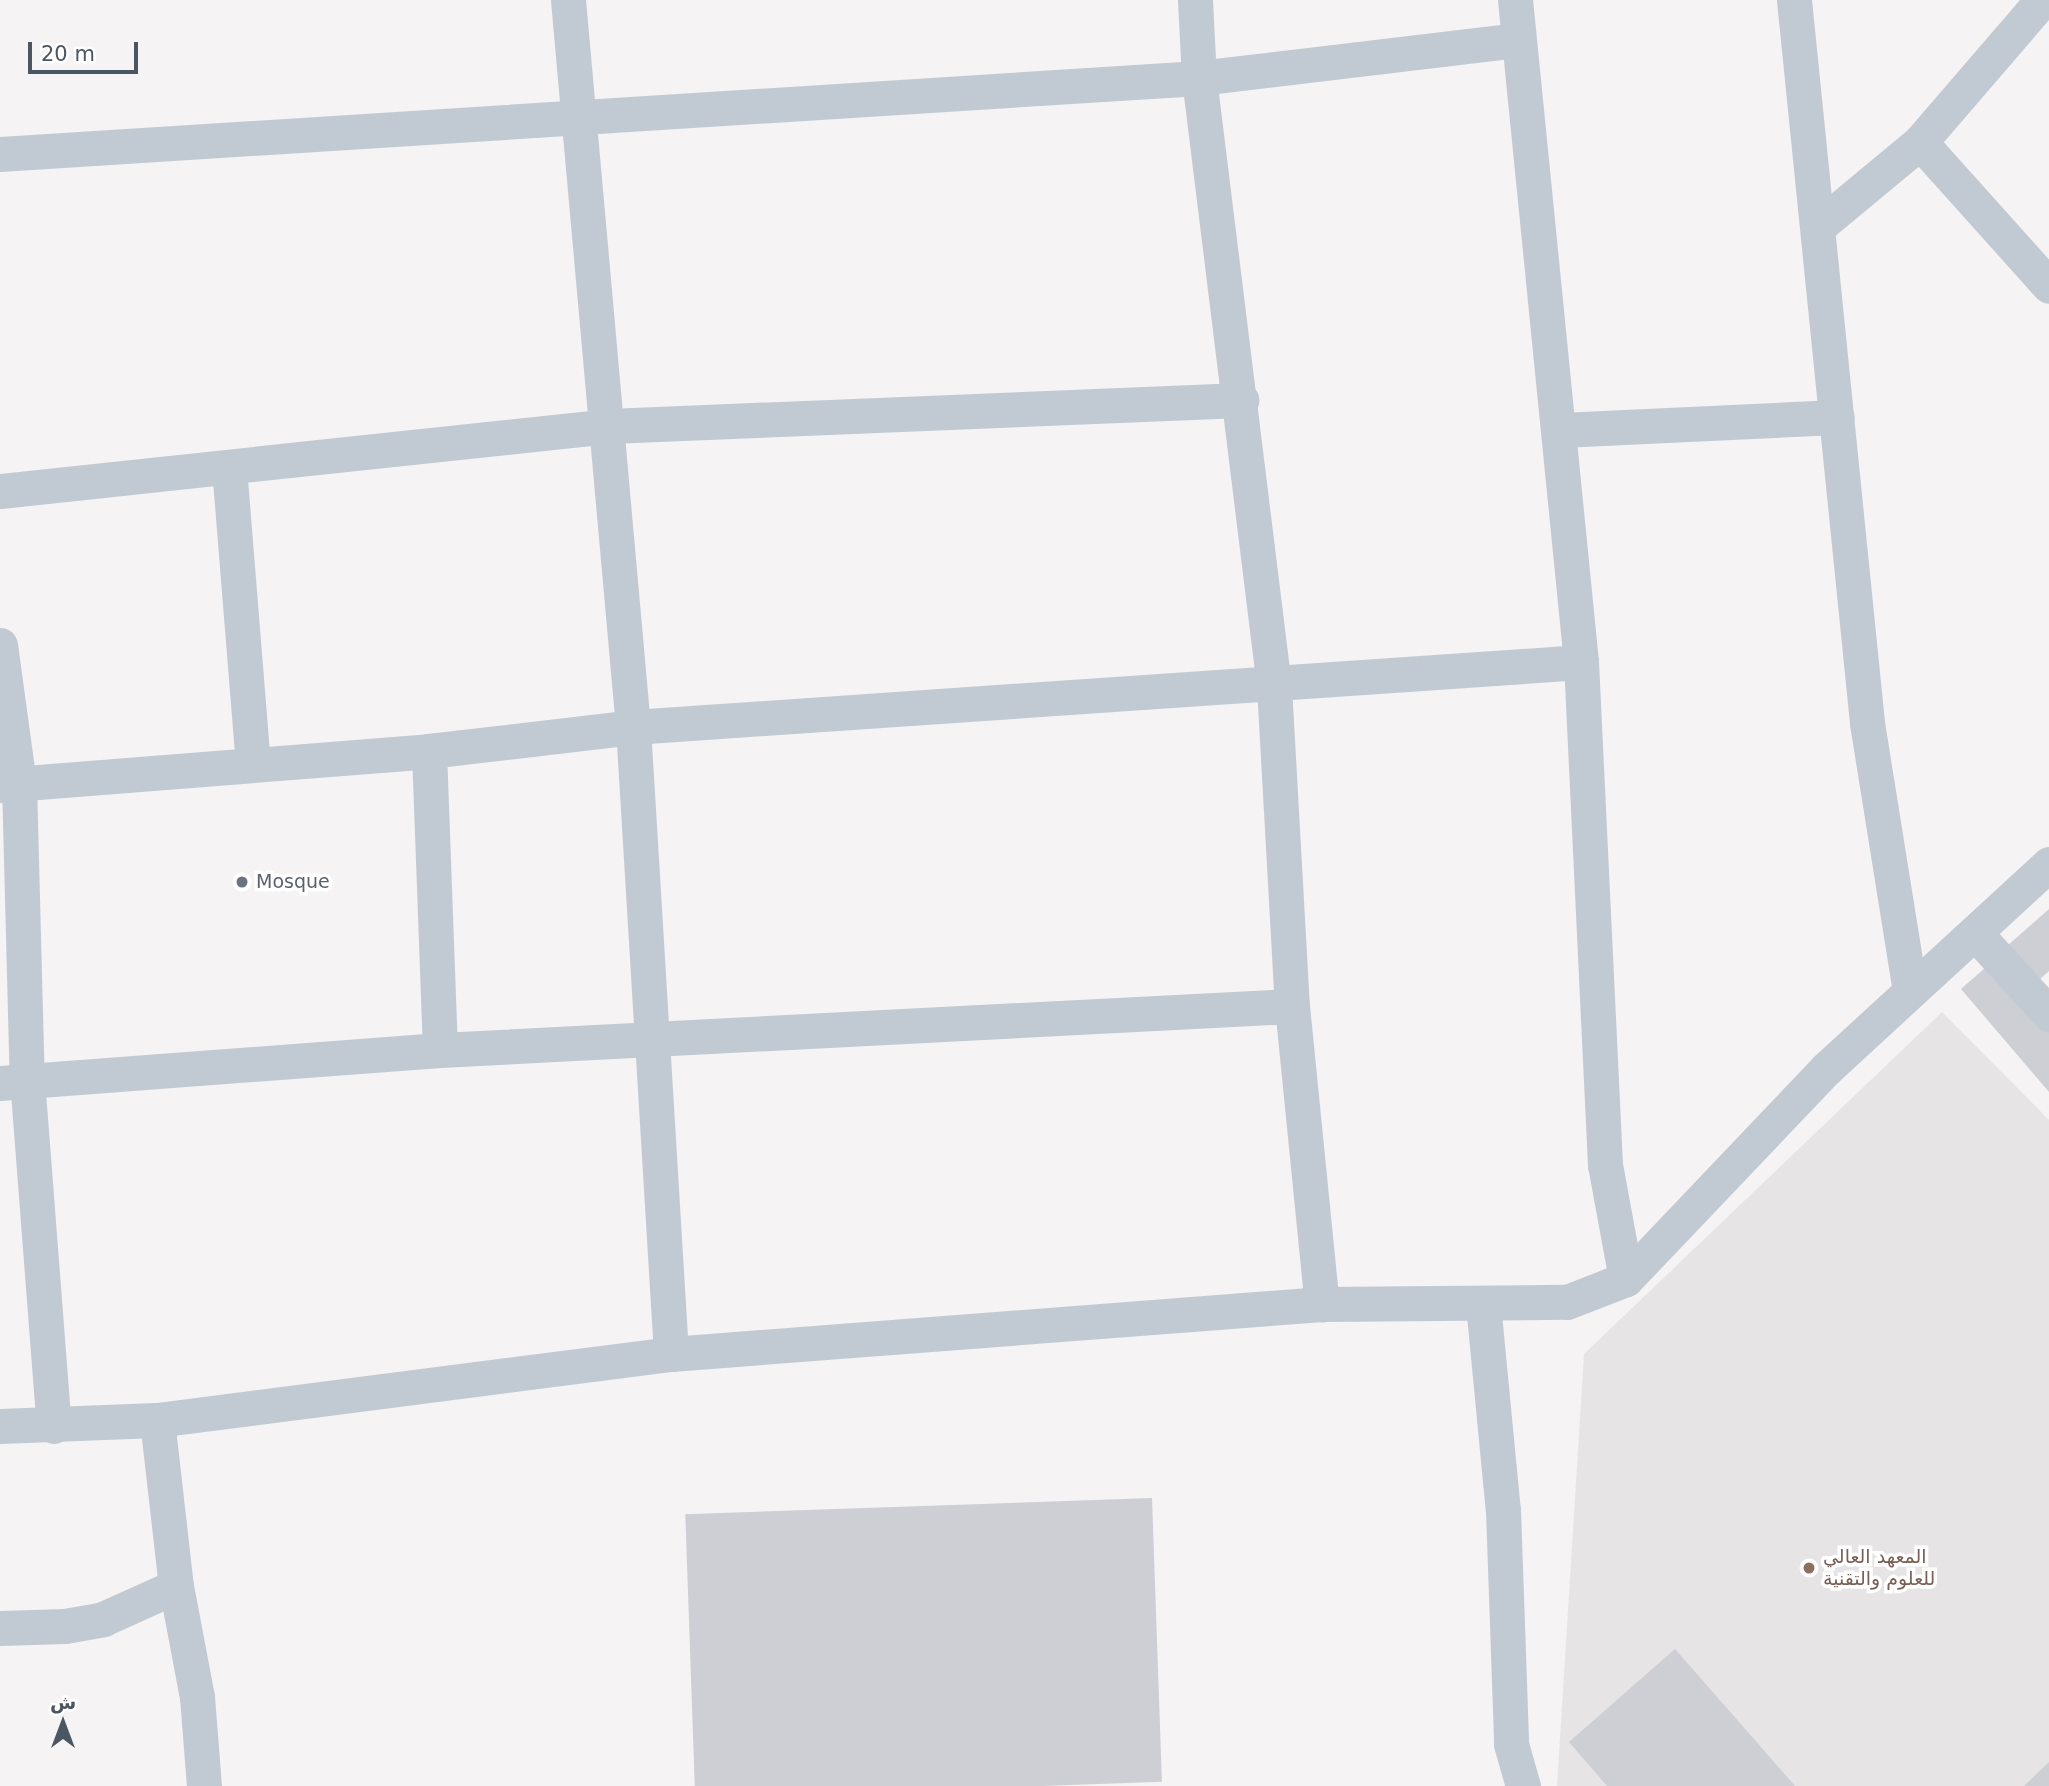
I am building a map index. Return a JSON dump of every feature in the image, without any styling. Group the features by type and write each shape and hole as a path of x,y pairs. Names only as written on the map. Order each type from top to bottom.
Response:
{"street":[{"path":"568,0 609,426 633,727 671,1354"},
{"path":"1195,0 1199,78 1241,400 1274,686 1292,1006 1322,1304"},
{"path":"1515,0 1517,40 1561,430 1581,662 1605,1165 1626,1279"},
{"path":"1794,0 1819,226 1867,723 1910,992"},
{"path":"1819,226 1920,142 2042,0"},
{"path":"0,154 580,120 1199,78 1517,40"},
{"path":"1920,142 2049,286"},
{"path":"0,491 609,426 1241,400"},
{"path":"1561,430 1837,417"},
{"path":"229,467 253,764"},
{"path":"0,645 10,784 14,1081 54,1426"},
{"path":"10,784 429,751 633,727 1274,686 1581,662"},
{"path":"429,751 440,1050"},
{"path":"0,1426 157,1420 671,1354 1322,1304 1567,1302 1626,1279 1826,1069 2049,864"},
{"path":"1975,933 2049,1014"},
{"path":"14,1081 440,1050 1292,1006"},
{"path":"1483,1304 1503,1510 1511,1744 1524,1786"},
{"path":"157,1420 176,1586 197,1698 204,1786"},
{"path":"0,1628 65,1626 103,1619 176,1586"}],"shaded area":[{"name":"المعهد العالي للعلوم والتقنية","path":"1942,1012 2049,1120 2049,1786 1557,1786 1584,1354"}],"building":[{"path":"2049,909 2049,971 2038,981 2007,946"},
{"path":"1993,961 2049,1026 2049,1092 1961,989"},
{"path":"1152,1498 1162,1782 1042,1786 695,1786 685,1514"},
{"path":"1675,1649 1795,1786 1607,1786 1569,1742"},
{"path":"2049,1762 2049,1786 2024,1786"}],"place":[{"name":"Mosque","path":"242,882"},
{"name":"المعهد العالي للعلوم والتقنية","path":"1809,1568"}]}
